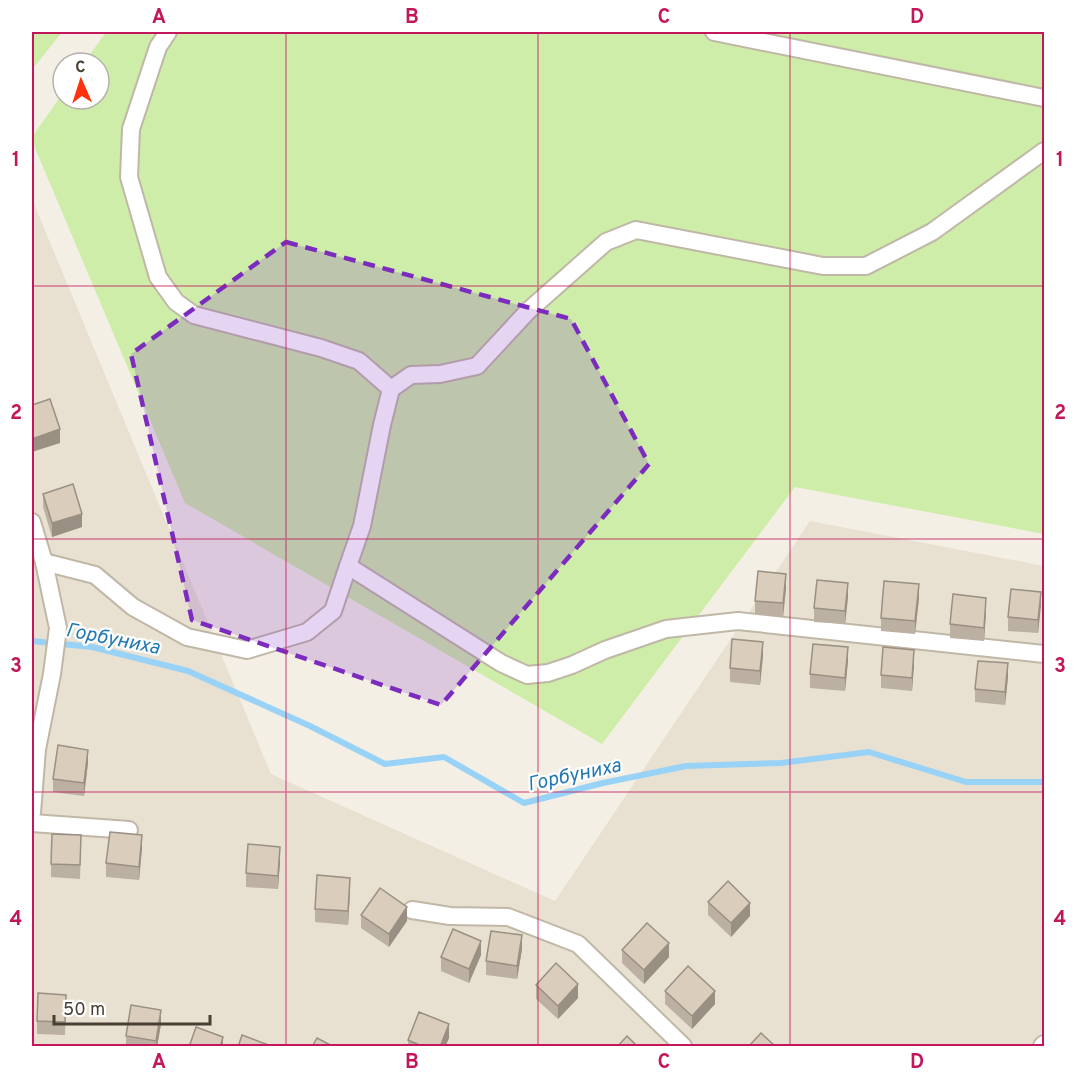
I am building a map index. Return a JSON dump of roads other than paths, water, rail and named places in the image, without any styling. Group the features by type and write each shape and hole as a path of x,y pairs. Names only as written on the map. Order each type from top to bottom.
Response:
{"street":[{"path":"168,32 158,46 130,138 129,177 158,277 176,302 194,315 321,348 359,361 391,389"},
{"path":"714,32 1044,98"},
{"path":"44,562 95,575 133,607 187,637 247,650 307,632 333,611 362,526 391,389 411,375 440,374 477,366 528,311 606,242 636,230 823,266 866,266 932,232 1044,151"},
{"path":"32,522 44,562 58,628 52,674 37,749 32,813"},
{"path":"348,566 501,663 526,675 548,673 666,629 738,621 1044,654"},
{"path":"32,823 129,830"},
{"path":"412,910 450,916 508,917 578,944 683,1047"}],"waterway":[{"name":"Горбуниха","path":"32,641 92,647 188,671 310,726 385,764 444,757 524,803 603,783 686,766 781,763 869,752 966,782 1044,782"}]}
